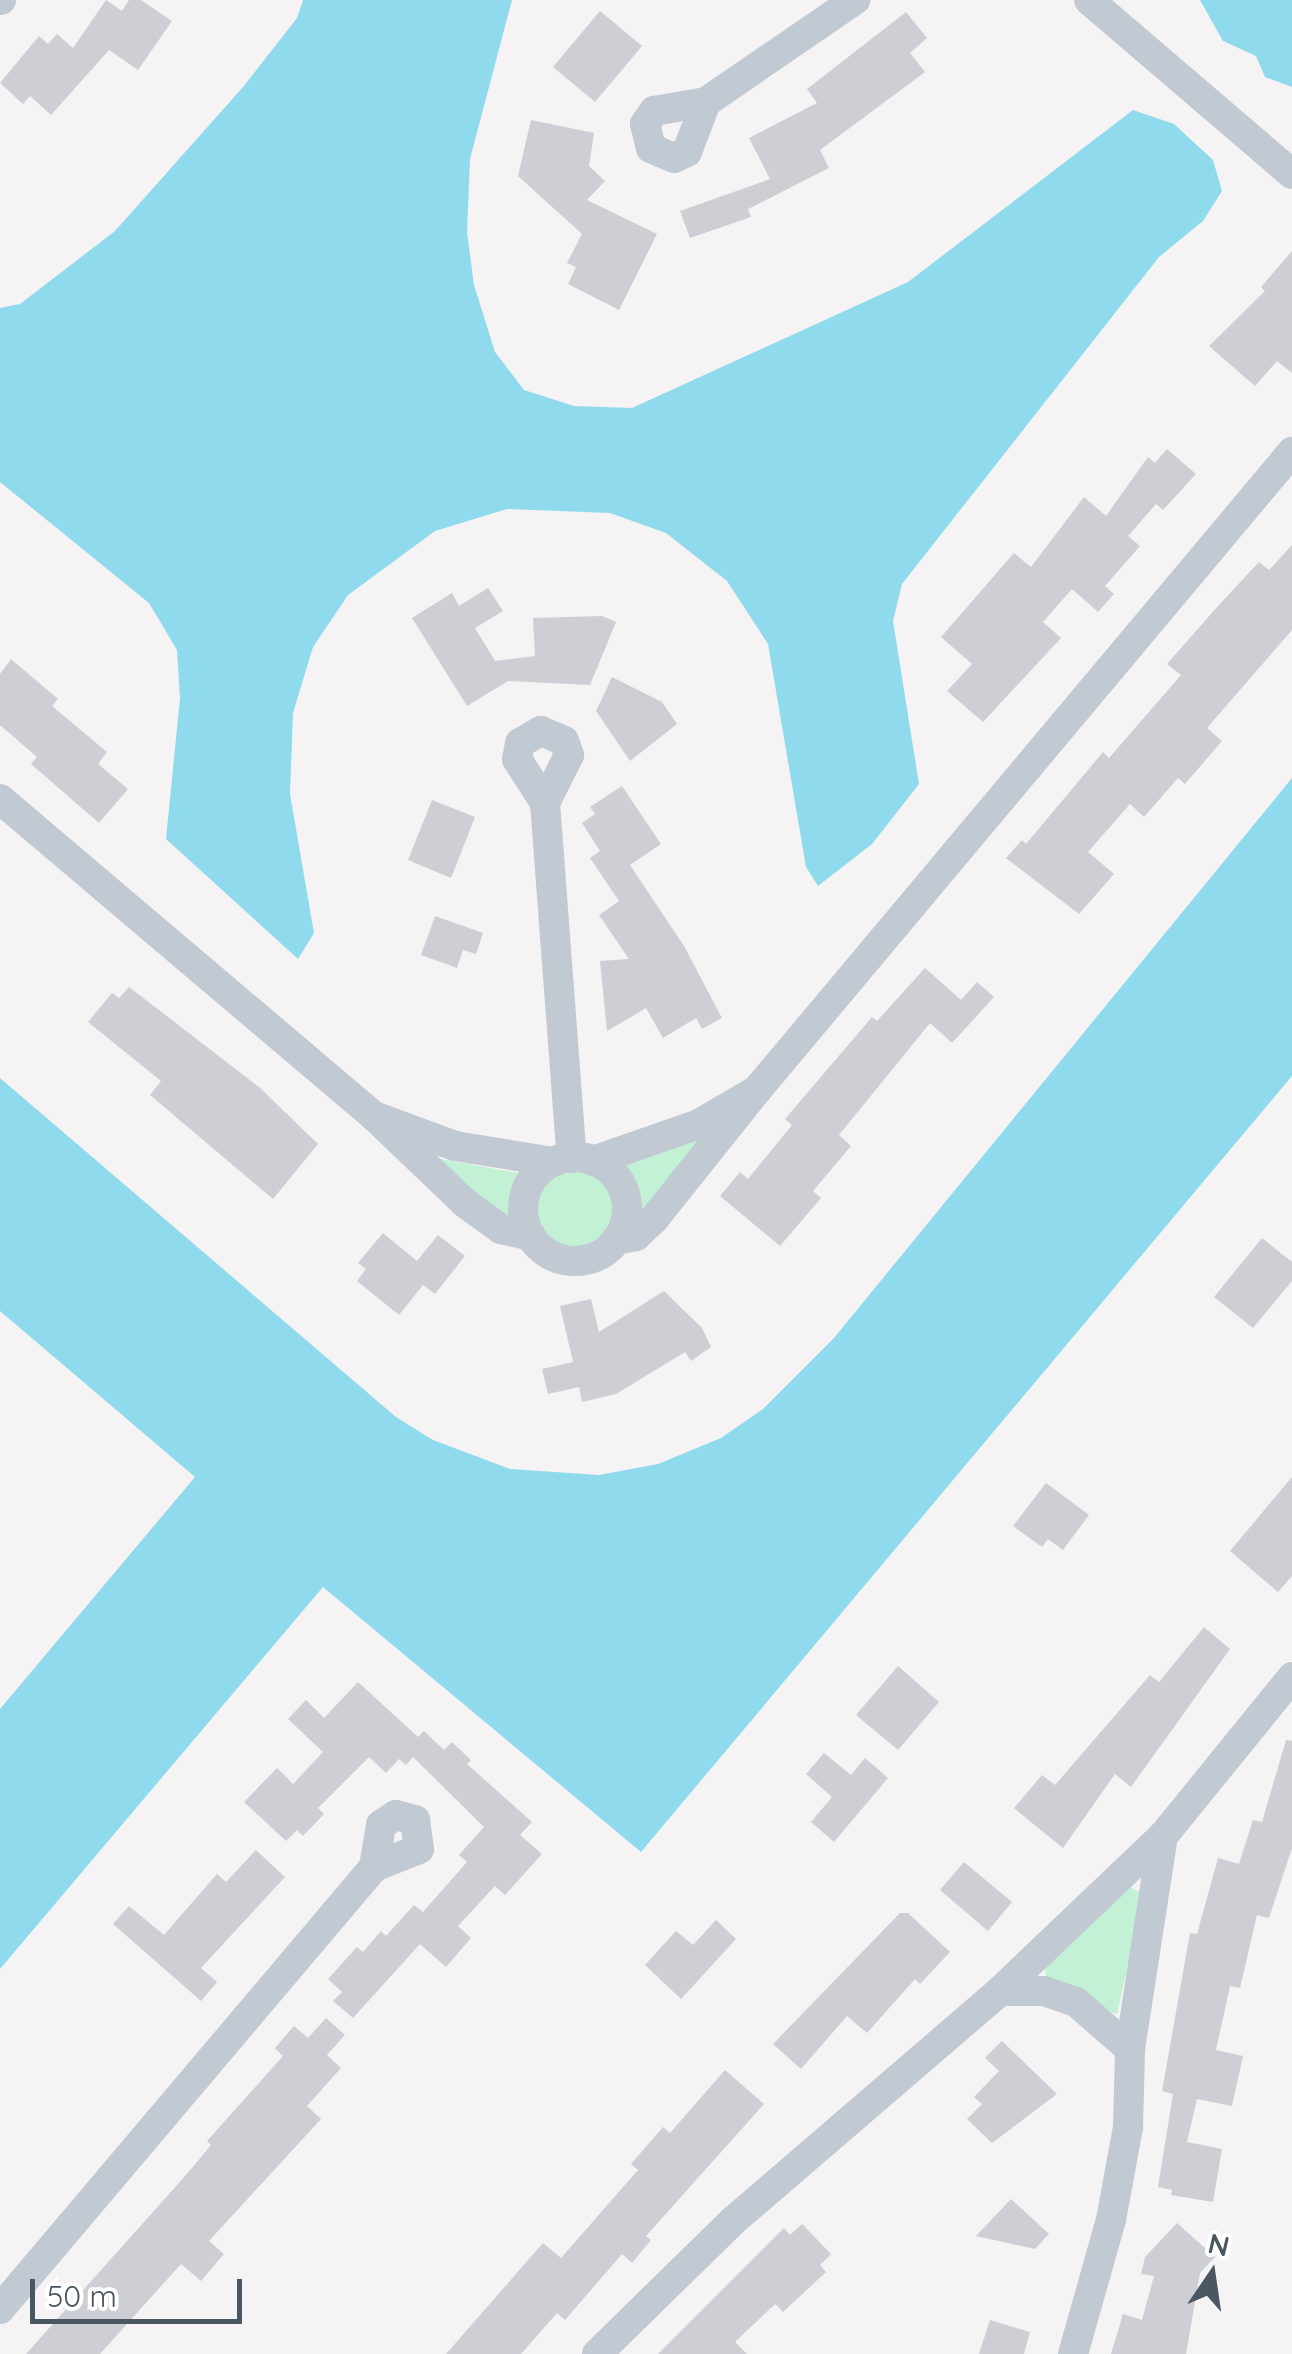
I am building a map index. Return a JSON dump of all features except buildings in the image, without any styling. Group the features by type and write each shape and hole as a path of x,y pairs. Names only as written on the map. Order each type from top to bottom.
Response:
{"street":[{"path":"706,102 854,0"},
{"path":"1089,0 1292,174"},
{"path":"757,1090 699,1124 573,1160 525,1193 531,1236 545,1252 578,1262 616,1240 636,1236 654,1219 757,1090 1292,452"},
{"path":"0,799 374,1116 465,1202 502,1229 531,1236"},
{"path":"546,803 573,1160"},
{"path":"374,1116 455,1146 573,1160 609,1170 626,1200 616,1240"},
{"path":"596,2354 734,2220 1000,1991 1163,1836 1292,1677"},
{"path":"1074,2354 1112,2220 1128,2127 1130,2049 1163,1836"},
{"path":"0,2309 374,1866"},
{"path":"1000,1991 1044,1992 1076,2002 1130,2049"}],"green space":[{"path":"703,1132 708,1137 640,1215 633,1184 619,1166"},
{"path":"435,1158 524,1174 512,1191 512,1225"},
{"path":"576,1172 591,1175 604,1184 613,1197 613,1227 604,1240 591,1249 576,1252 561,1249 548,1240 539,1227 536,1212 539,1197 548,1184 561,1175"},
{"path":"1130,1887 1144,1895 1117,2014 1047,1985 1045,1968"}],"water":[{"path":"303,0 512,0 470,159 467,232 474,285 495,352 524,390 574,406 632,408 908,282 1133,110 1174,124 1213,160 1222,191 1203,221 1159,257 902,584 893,621 919,784 872,844 818,886 806,867 768,644 727,581 666,533 610,513 507,509 435,531 348,595 313,647 293,713 290,794 314,933 298,959 166,839 180,698 177,650 149,603 0,482 0,308 20,304 115,231 243,87 297,18"},
{"path":"1200,0 1292,0 1292,87 1265,77 1256,56 1223,41"},
{"path":"1292,778 1292,1076 641,1852 323,1587 0,1969 0,1709 195,1477 0,1311 0,1078 396,1417 433,1440 510,1469 599,1475 658,1464 721,1438 763,1409 834,1338"}]}
